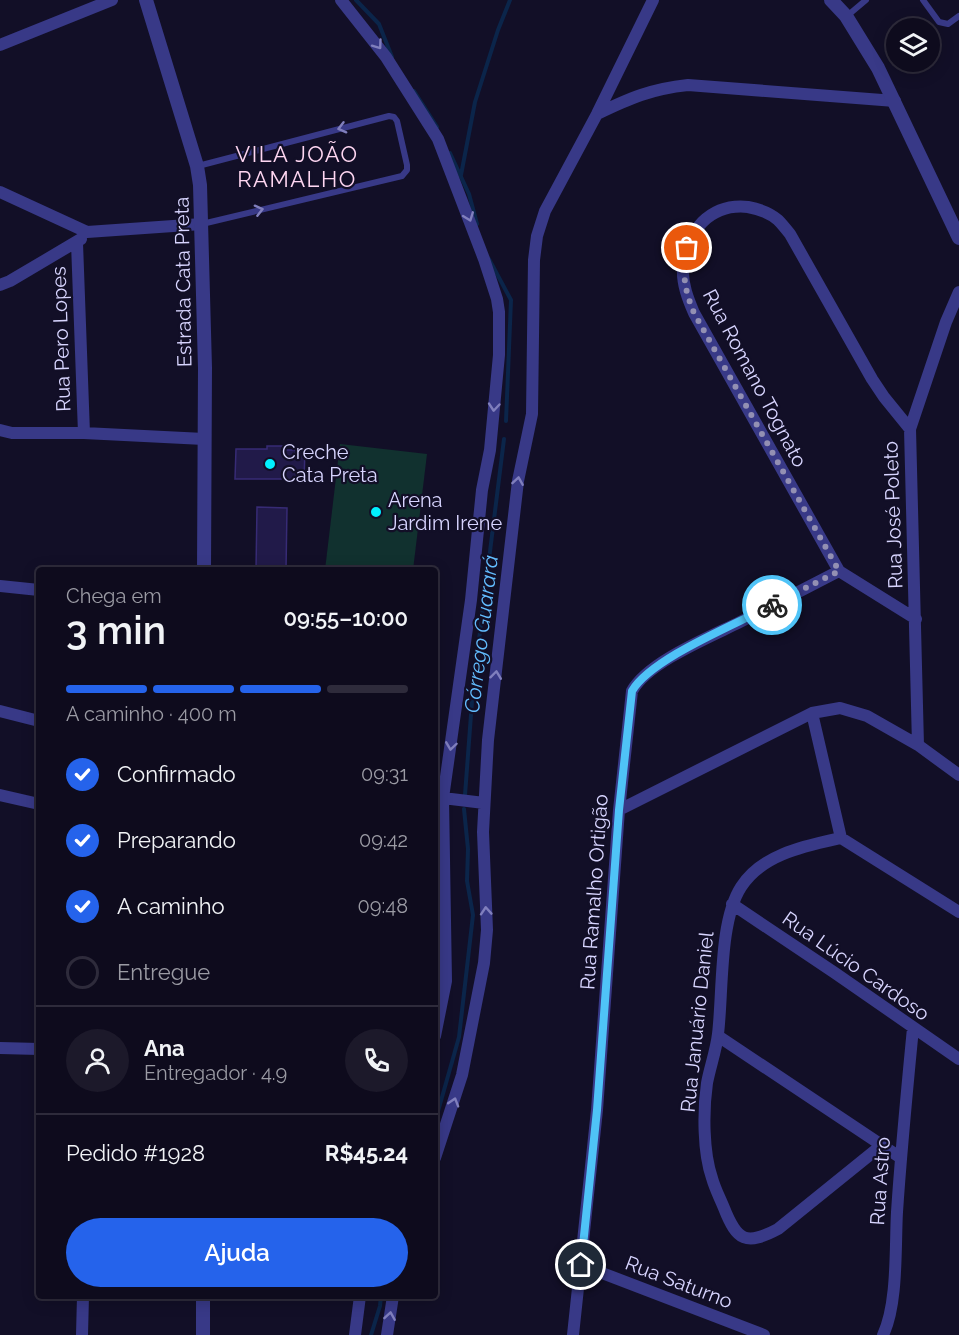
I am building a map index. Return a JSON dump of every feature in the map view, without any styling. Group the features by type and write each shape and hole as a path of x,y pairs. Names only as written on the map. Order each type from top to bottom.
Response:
{"street":[{"path":"0,45 112,0"},
{"name":"Estrada Cata Preta","path":"146,0 197,166 202,224 204,567"},
{"path":"341,0 386,57 438,139 484,259 499,312 499,355 490,450 482,490 471,600 443,798 446,981 438,1021"},
{"path":"438,1149 462,1075 484,963 487,930 483,832 488,740 518,481 532,414 534,260 537,236 545,211 597,114 653,0"},
{"path":"831,0 846,16 878,68 959,238"},
{"path":"597,114 628,99 660,88 688,85 895,101"},
{"path":"0,192 87,232 202,224"},
{"name":"Rua Romano Tognato","path":"910,429 884,398 790,234 777,219 759,209 733,206 714,212 698,226 687,248 683,269 686,291 694,313 839,571 916,619"},
{"path":"0,285 77,243 87,232"},
{"name":"Rua Pero Lopes","path":"77,243 84,433"},
{"name":"Rua José Poleto","path":"918,745 910,429 946,322 959,292"},
{"path":"0,430 12,433 84,433 204,439"},
{"name":"Rua Ramalho Ortigão","path":"573,1335 597,1110 619,810 632,691 638,682 681,652 839,571"},
{"path":"0,586 36,590"},
{"path":"619,810 812,713 840,708 867,717 918,745 959,775"},
{"path":"0,711 36,720"},
{"path":"812,713 841,838 959,912"},
{"path":"0,795 36,803"},
{"path":"443,798 484,803"},
{"name":"Rua Januário Daniel","path":"841,838 799,848 766,863 747,879 732,904 727,925 718,1036 707,1084 705,1133 711,1177 732,1228 747,1238 760,1238 778,1229 882,1145"},
{"name":"Rua Lúcio Cardoso","path":"732,904 959,1059"},
{"name":"Rua Astro","path":"883,1335 888,1323 894,1276 912,1028"},
{"path":"718,1036 901,1158"},
{"path":"0,1048 36,1049"},
{"name":"Rua Saturno","path":"581,1265 764,1335"},
{"path":"82,1335 83,1299"},
{"path":"203,1299 203,1335"},
{"path":"355,1335 360,1299"},
{"path":"387,1335 393,1299"}],"lane":[{"path":"846,16 866,0"},
{"path":"923,0 939,22 948,24 959,16"},
{"path":"197,166 389,116 394,117 397,121 407,165 407,170 402,176 202,224"}],"green space":[{"name":"Arena Jardim Irene","path":"340,444 427,454 413,567 325,567"}],"building":[{"name":"Creche Cata Preta","path":"267,446 285,446 285,450 305,450 304,479 235,479 236,449 267,449"},
{"path":"257,507 287,508 286,567 256,567"}],"waterway":[{"name":"Córrego Guarará","path":"356,0 379,24 392,57"},
{"name":"Córrego Guarará","path":"461,175 475,102 510,0"},
{"name":"Córrego Guarará","path":"414,91 437,127"},
{"name":"Córrego Guarará","path":"450,153 469,194 477,224"},
{"name":"Córrego Guarará","path":"489,259 511,300 506,421"},
{"name":"Córrego Guarará","path":"465,795 473,688 504,439"},
{"name":"Córrego Guarará","path":"438,1111 459,1037 473,915 467,881 468,849 464,809"},
{"name":"Córrego Guarará","path":"371,1335 381,1299"}],"way so far":[{"path":"687,248 683,269 686,291 694,313 839,571 772,605"}],"place":[{"name":"Creche Cata Preta","path":"270,464"},
{"name":"Arena Jardim Irene","path":"376,512"}],"district":[{"name":"VILA JOÃO RAMALHO","path":"297,166"}],"route":[{"path":"581,1265 597,1110 619,810 632,691 638,682 650,672 681,652 772,605"}]}
